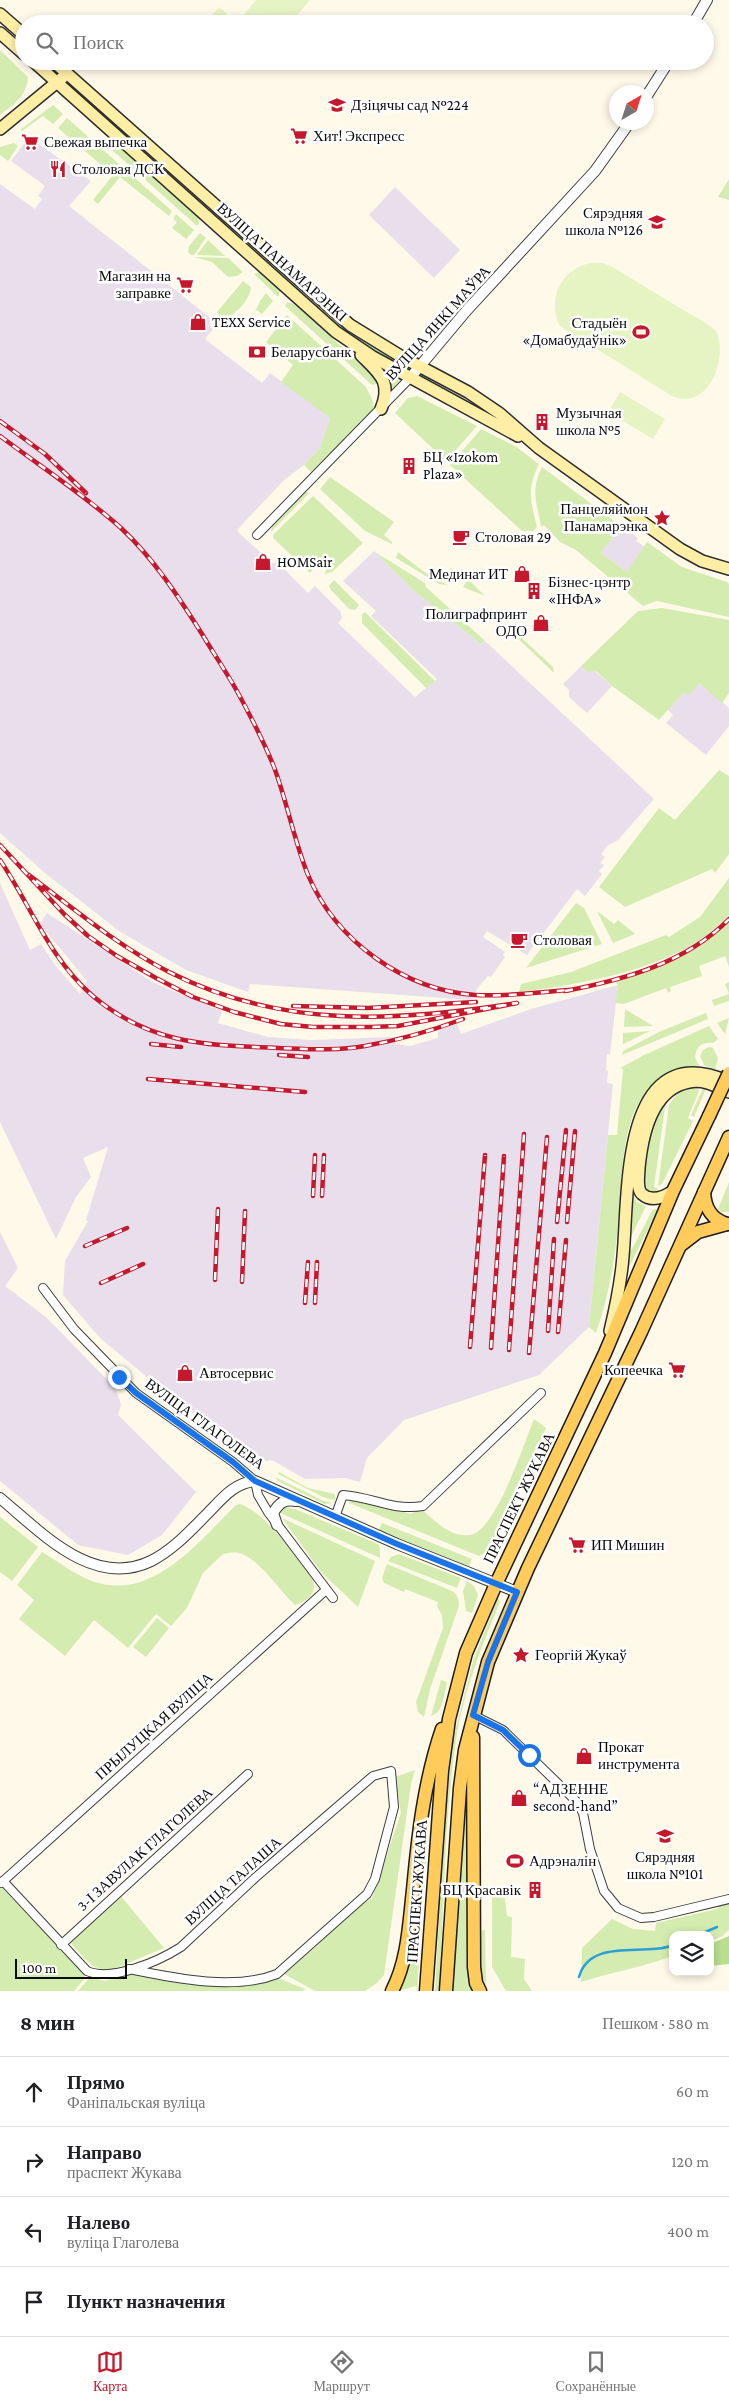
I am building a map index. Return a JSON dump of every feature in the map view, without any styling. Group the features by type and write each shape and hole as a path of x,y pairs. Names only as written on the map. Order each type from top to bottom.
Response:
{"main road":[{"path":"0,14 15,27"},
{"path":"0,33 15,46"},
{"name":"ВУЛІЦА ПАНАМАРЭНКІ","path":"42,70 336,332 373,357 474,410 539,448 680,549 702,561 729,569"},
{"name":"ВУЛІЦА ПАНАМАРЭНКІ","path":"63,70 341,318 360,332 468,392 499,413 539,448"},
{"path":"0,129 57,83 66,73"},
{"path":"336,332 382,378 387,396 381,409"},
{"path":"605,1353 620,1288 632,1140 645,1107 653,1093 666,1082 681,1074 698,1072 729,1082"},
{"name":"ПРАСПЕКТ ЖУКАВА","path":"426,1991 434,1860 449,1719 466,1653 496,1584 605,1353 674,1192 729,1073"},
{"path":"674,1192 664,1197 650,1199 643,1195 639,1186 642,1144 646,1128 657,1104 671,1089 690,1082 708,1083 729,1092"},
{"path":"446,1991 460,1788 465,1750 488,1662 517,1592 641,1332 729,1137"},
{"path":"704,1192 704,1201 710,1212 717,1220 728,1224"},
{"path":"677,1249 698,1232 728,1224"},
{"path":"473,1717 474,1967 476,1983 480,1991"},
{"path":"392,1991 398,1979 406,1950 422,1804 427,1779 441,1730 449,1719"}],"street":[{"path":"698,15 707,0"},
{"path":"654,85 663,70"},
{"name":"ВУЛІЦА ЯНКІ МАЎРА","path":"258,535 410,378 468,310 595,171 624,130"},
{"name":"ВУЛІЦА ГЛАГОЛЕВА","path":"43,1288 74,1328 136,1393 233,1462 255,1481 335,1517 517,1592"},
{"path":"335,1517 343,1495 357,1496 404,1509 422,1506 541,1393"},
{"path":"0,1498 71,1554 96,1565 116,1568 139,1566 153,1560 176,1544 237,1486 255,1481 258,1495 333,1598"},
{"path":"278,1525 273,1513 278,1504 289,1500 300,1501"},
{"name":"ПРЫЛУЦКАЯ ВУЛІЦА","path":"2,1882 326,1590"},
{"path":"473,1717 503,1730 577,1802 583,1813 590,1849 604,1891 618,1908 641,1918 654,1917 729,1899"},
{"name":"ВУЛІЦА ТАЛАША","path":"61,1945 79,1964 96,1975 129,1970 169,1954 181,1946 256,1877 373,1776 391,1771 394,1807 377,1872 368,1894 277,1974 252,1982 217,1982 165,1977 129,1970"},
{"name":"3-І ЗАВУЛАК ГЛАГОЛЕВА","path":"61,1945 248,1774"},
{"path":"2,1882 61,1945"}],"shaded area":[{"path":"29,137 91,181 69,206 213,320 209,325 213,329 205,339 262,383 270,373 330,418 320,448 304,465 284,480 237,530 241,535 274,564 276,561 308,593 315,586 340,611 342,618 338,623 415,697 437,679 371,616 376,611 343,581 374,551 414,591 481,644 485,641 654,799 618,840 608,845 601,854 605,857 600,863 604,865 599,871 602,874 585,896 577,889 527,955 487,931 483,937 505,952 503,955 505,957 491,977 488,976 477,989 472,1000 250,984 248,992 186,970 119,931 45,873 0,833 0,184 35,209 42,199 38,196 45,186 11,161"},
{"path":"395,187 460,250 434,278 369,215"},
{"path":"621,526 638,538 636,541 645,547 627,572 601,553"},
{"path":"581,666 587,672 595,671 612,686 587,713 569,697 569,690 563,684"},
{"path":"699,683 729,708 729,726 706,755 666,723 673,715 668,710 684,692"},
{"path":"0,883 30,950 41,944 55,965 80,994 87,981 40,924 47,913 154,983 222,1011 218,1023 268,1037 311,1040 394,1037 396,1044 410,1046 438,1038 438,1031 457,1024 461,1034 531,1009 618,985 610,1054 607,1054 607,1083 613,1084 589,1327 539,1375 404,1420 367,1458 360,1482 345,1478 305,1479 272,1460 266,1461 212,1427 172,1398 100,1338 63,1295 65,1261 88,1221 86,1220 108,1147 83,1158 91,1177 76,1197 56,1239 0,1122"},
{"path":"0,1232 18,1268 5,1286 47,1318 116,1389 121,1405 118,1415 196,1492 162,1535 128,1555 78,1545 0,1481"}],"green space":[{"path":"256,0 310,0 298,15 244,15"},
{"path":"219,7 228,15 212,15"},
{"path":"0,50 15,64 15,70 21,70 28,77 22,94 15,103 0,115"},
{"path":"83,98 345,329 395,361 394,363 347,334 81,100"},
{"path":"53,105 63,114 53,124 43,116 22,131 20,130"},
{"path":"67,118 172,211 169,216 120,177 98,204 93,200 113,175 58,128"},
{"path":"14,143 18,146 8,161 0,155 0,147"},
{"path":"117,146 198,217 199,223 197,226 112,150"},
{"path":"729,179 729,200 718,197"},
{"path":"176,214 194,230 186,239 172,228 177,222 173,219"},
{"path":"200,233 206,238 194,255 191,255 188,252 189,246"},
{"path":"208,240 225,256 197,255"},
{"path":"194,257 228,258 243,272 237,276 228,277 212,262"},
{"name":"Стадыён «Домабудаўнік»","path":"590,263 602,263 611,266 716,331 720,355 712,380 705,390 696,397 685,399 672,396 560,326 555,306 559,287 572,272 580,266"},
{"path":"260,272 280,289 279,296 254,274"},
{"path":"243,281 251,287 248,297 236,312 221,318 217,312"},
{"path":"266,293 273,301 262,314 257,310 255,312 260,301"},
{"path":"287,302 294,304 378,379 379,383 372,385 285,306"},
{"path":"287,315 366,387 374,407 372,414 311,472 304,465 320,448 330,418 281,382 293,365 266,342"},
{"path":"370,361 400,380 391,391 389,382"},
{"path":"620,392 665,419 653,439 608,412"},
{"path":"417,396 477,426 446,461 395,413 408,398"},
{"path":"481,429 515,446 539,464 531,489 537,527 533,531 522,531 450,465"},
{"path":"542,467 621,526 601,553 627,572 647,542 682,567 727,582 729,584 729,617 657,601 643,606 576,550 560,542 544,525 541,527 535,490"},
{"path":"330,477 394,522 384,535 392,544 365,531 320,489"},
{"path":"303,490 309,493 271,532 273,521"},
{"path":"313,496 363,543 332,572 325,574 326,569 319,562 310,573 273,538 273,535"},
{"path":"375,552 425,583 426,587 485,641 481,644 414,591"},
{"path":"398,552 430,576 448,585 439,584 396,558"},
{"path":"451,568 458,574 449,580 440,579"},
{"path":"468,579 485,596 463,587"},
{"path":"334,580 359,605 355,610 349,609 331,590 329,586"},
{"path":"662,608 729,620 729,693 722,703 699,683 689,696 684,692 659,720 612,686 596,671 587,672 581,666 638,611"},
{"path":"365,612 435,681 426,688 362,623 362,614"},
{"path":"508,629 513,630 553,667 554,673"},
{"path":"719,770 729,776 729,854 715,873 712,869 625,907 599,887 659,808 675,820"},
{"path":"729,878 729,915 708,934 689,947 664,959 603,978 519,992 521,984 571,972 666,935 669,937 700,917"},
{"path":"576,903 584,908 602,944 526,968"},
{"path":"597,911 614,924 618,920 635,934 613,943"},
{"path":"729,922 729,967 725,956 699,966 702,976 670,987 671,991 668,993 666,988 624,1004 615,1003 618,985 615,981 647,971 691,952"},
{"path":"729,982 729,994 725,984"},
{"path":"729,994 729,1001 714,1006 712,1000"},
{"path":"625,1009 653,1026 624,1027"},
{"path":"706,1013 708,1019 622,1055 623,1051 661,1031"},
{"path":"729,1018 725,1034 717,1023"},
{"path":"709,1026 718,1039 713,1043 703,1044 698,1048 695,1058 700,1067 672,1073 652,1086 638,1104 629,1126 624,1152 618,1228 612,1268 604,1307 596,1333 589,1327 608,1135 617,1135 623,1069 620,1068 644,1055"},
{"path":"650,1031 623,1044 623,1033"},
{"path":"709,1047 713,1048 718,1058 715,1070 704,1065 700,1056 703,1050"},
{"path":"673,1086 639,1145 633,1194 637,1202 646,1206 627,1245 636,1145"},
{"path":"697,1087 699,1091 688,1118 693,1121 662,1184 658,1186 669,1105 674,1097 681,1092"},
{"path":"703,1088 706,1089 694,1117 691,1115"},
{"path":"666,1100 654,1187 658,1189 657,1193 649,1190 643,1184 643,1148 659,1109"},
{"path":"729,1182 729,1212 721,1212 718,1209"},
{"path":"653,1209 658,1210 624,1277 625,1262"},
{"path":"534,1419 546,1428 491,1551 479,1556 349,1503 352,1498 411,1514 420,1508 449,1531 456,1534 470,1535 480,1530 490,1519 499,1503"},
{"path":"279,1472 308,1488 335,1494 335,1500 325,1498 278,1474"},
{"path":"275,1477 324,1501 333,1503 324,1504 278,1481"},
{"path":"240,1504 260,1516 270,1526 311,1577 314,1587 313,1591 304,1601 295,1605 254,1561 247,1556 233,1553 223,1554 203,1573 187,1608 171,1626 156,1614 128,1648 94,1620 65,1656 19,1619 34,1600 17,1585 42,1552 92,1581 114,1586 135,1583 154,1576 173,1565 190,1551 236,1505"},
{"path":"285,1507 295,1509 378,1544 380,1558 278,1512"},
{"path":"0,1517 38,1547 12,1581 0,1572"},
{"path":"282,1518 375,1561 358,1607 321,1572"},
{"path":"382,1523 472,1559 469,1566 379,1530"},
{"path":"399,1554 461,1578 457,1588 388,1561 391,1557"},
{"path":"387,1564 452,1591 458,1599 459,1606 430,1689 424,1717 418,1712 416,1702 443,1628 442,1615 437,1606 438,1602 405,1589 404,1592 384,1583 382,1578"},
{"path":"467,1581 474,1586 478,1595 472,1613 466,1611 463,1591"},
{"path":"498,1598 500,1602 468,1687 456,1740 447,1834 439,1991 435,1991 443,1843 453,1739 474,1658"},
{"path":"157,1618 169,1628 146,1657 133,1647"},
{"path":"441,1680 447,1682 443,1702 439,1711 431,1716"},
{"path":"415,1770 411,1784 384,1975 377,1983 365,1991 315,1991 284,1974 318,1945 344,1917 372,1898 401,1813 395,1777"},
{"path":"434,1775 417,1991 416,1986 398,1991 429,1784"},
{"path":"466,1785 470,1785 475,1991 452,1991"},
{"path":"3,1885 82,1972 85,1978 74,1991 0,1991 0,1888"},
{"path":"504,1891 507,1916 512,1917 511,1957 525,1959 524,1979 532,1991 506,1991 492,1967 492,1892"},
{"path":"120,1895 164,1948 114,1969 100,1969 83,1957 69,1941"},
{"path":"729,1895 729,1930 721,1937 714,1940 714,1931 669,1931 669,1957 581,1982 582,1948 612,1919 633,1929 655,1931 656,1923 717,1909"},
{"path":"482,1930 485,1930 486,1985 484,1987 479,1966"},
{"path":"729,1936 729,1964 714,1966 714,1942"},
{"path":"132,1973 179,1981 248,1985 278,1978 305,1989 303,1991 78,1991 90,1977 105,1981"}],"waterway":[{"path":"708,1931 717,1927"},
{"path":"579,1977 585,1965 594,1957 606,1952 669,1946"}],"railway":[{"path":"0,421 45,454 86,493"},
{"path":"0,436 77,492 121,528 155,565 175,592 229,678 262,739 279,780 303,862 320,899 354,941 375,958 398,972 423,983 449,991 475,995 499,995 570,990"},
{"path":"0,845 64,914 88,936 117,956 156,978 193,997 234,1012 281,1024 313,1027 370,1027 398,1026 517,1003 427,1014 384,1017 340,1016 297,1012 254,1004 211,990 150,962 97,926 29,875"},
{"path":"0,860 53,950 79,982 94,997 116,1013 137,1025 159,1033 181,1039 227,1046 333,1049 354,1048 390,1041 463,1019"},
{"path":"565,991 631,975 674,958 712,934 729,919"},
{"path":"293,1006 368,1008 476,1002"},
{"path":"151,1044 181,1047"},
{"path":"279,1055 308,1057"},
{"path":"148,1079 305,1092"},
{"path":"557,1222 566,1130"},
{"path":"567,1222 575,1131"},
{"path":"509,1350 524,1134"},
{"path":"529,1353 547,1137"},
{"path":"313,1196 315,1155"},
{"path":"322,1196 324,1155"},
{"path":"470,1347 485,1155"},
{"path":"491,1348 504,1156"},
{"path":"215,1280 218,1209"},
{"path":"242,1282 245,1211"},
{"path":"85,1246 127,1228"},
{"path":"548,1331 554,1239"},
{"path":"558,1332 566,1240"},
{"path":"305,1303 308,1262"},
{"path":"315,1303 317,1262"},
{"path":"101,1283 143,1264"}],"place":[{"name":"Дзіцячы сад №224","path":"337,105"},
{"name":"Хит! Экспресс","path":"299,136"},
{"name":"Свежая выпечка","path":"30,142"},
{"name":"Столовая ДСК","path":"58,169"},
{"name":"Сярэдняя школа №126","path":"657,222"},
{"name":"Магазин на заправке","path":"185,285"},
{"name":"TEXX Service","path":"198,322"},
{"name":"Стадыён «Домабудаўнік»","path":"641,332"},
{"name":"Беларусбанк","path":"257,352"},
{"name":"Музычная школа №5","path":"542,422"},
{"name":"БЦ «Izokom Plaza»","path":"409,466"},
{"name":"Панцеляймон Панамарэнка","path":"662,518"},
{"name":"Столовая 29","path":"461,537"},
{"name":"HOMSair","path":"263,562"},
{"name":"Мединат ИТ","path":"522,574"},
{"name":"Бізнес-цэнтр «ІНФА»","path":"534,591"},
{"name":"Полиграфпринт ОДО","path":"541,623"},
{"name":"Столовая","path":"519,940"},
{"name":"Копеечка","path":"677,1370"},
{"name":"Автосервис","path":"185,1373"},
{"name":"ИП Мишин","path":"577,1545"},
{"name":"Георгій Жукаў","path":"521,1655"},
{"name":"Прокат инструмента","path":"584,1756"},
{"name":"“АДЗЕННЕ second-hand”","path":"519,1798"},
{"name":"Сярэдняя школа №101","path":"665,1836"},
{"name":"Адрэналін","path":"515,1861"},
{"name":"БЦ Красавік","path":"535,1890"}],"route":[{"path":"119,1377 136,1393 233,1462 255,1481 397,1544 517,1592 488,1662 473,1715 503,1730 529,1755"}]}
